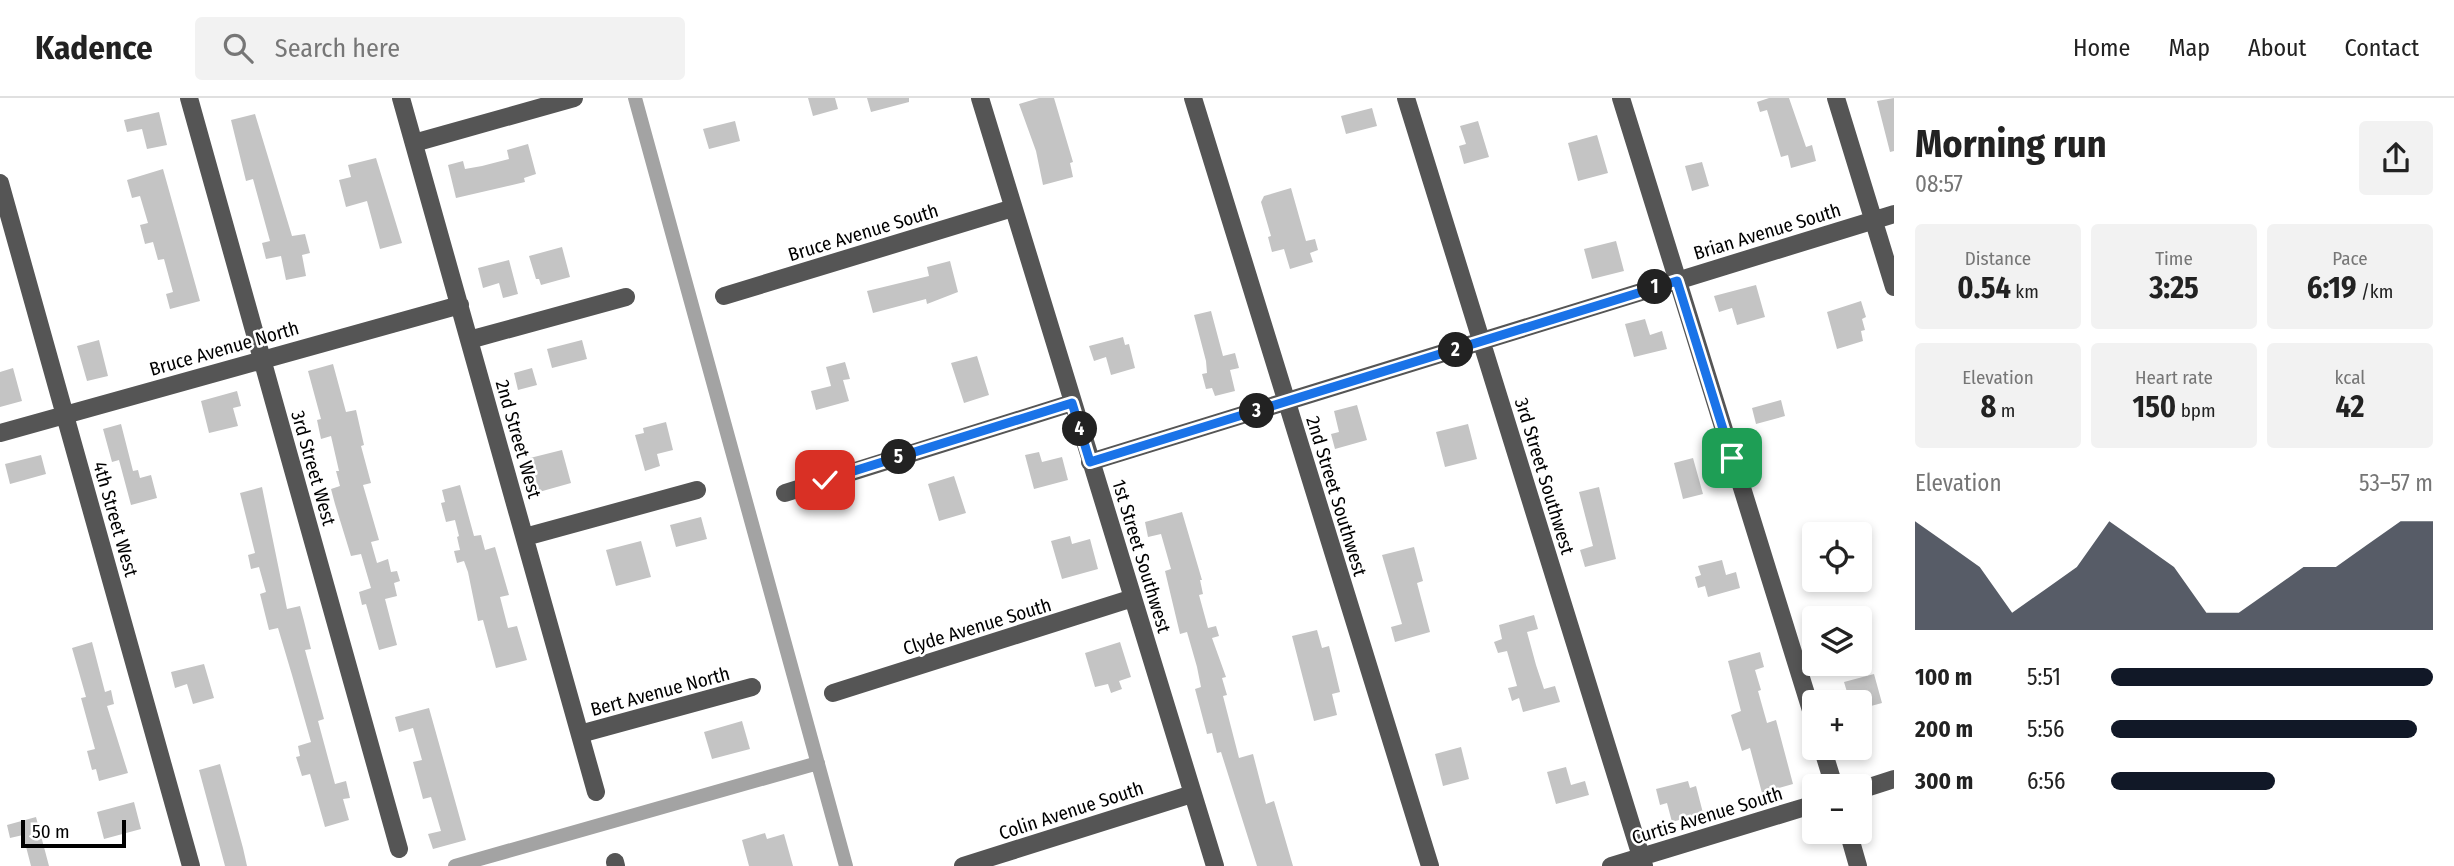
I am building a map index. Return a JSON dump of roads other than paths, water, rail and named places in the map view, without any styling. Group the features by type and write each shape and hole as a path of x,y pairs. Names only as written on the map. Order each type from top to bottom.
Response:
{"street":[{"name":"3rd Street West","path":"189,98 399,849"},
{"name":"2nd Street West","path":"401,98 596,792"},
{"path":"414,143 574,98"},
{"name":"1st Street Southwest","path":"980,98 1214,866"},
{"name":"2nd Street Southwest","path":"1193,98 1430,866"},
{"name":"3rd Street Southwest","path":"1406,98 1643,862"},
{"path":"1621,98 1805,690"},
{"path":"1836,98 1894,287"},
{"name":"4th Street West","path":"0,183 191,866"},
{"name":"Bruce Avenue South","path":"724,296 1013,208"},
{"name":"Brian Avenue South","path":"1090,462 1894,214"},
{"path":"469,340 626,297"},
{"name":"Bruce Avenue North","path":"0,433 460,305"},
{"path":"785,493 1072,403"},
{"path":"525,537 697,489"},
{"name":"Clyde Avenue South","path":"833,693 1133,598"},
{"name":"Bert Avenue North","path":"580,734 752,687"},
{"path":"1872,786 1894,779"},
{"name":"Colin Avenue South","path":"963,866 1192,793"},
{"name":"Curtis Avenue South","path":"1611,866 1643,862 1802,808"},
{"path":"1852,844 1858,866"}],"waterway":[{"path":"635,98 846,866"},
{"path":"455,866 818,763"}]}
